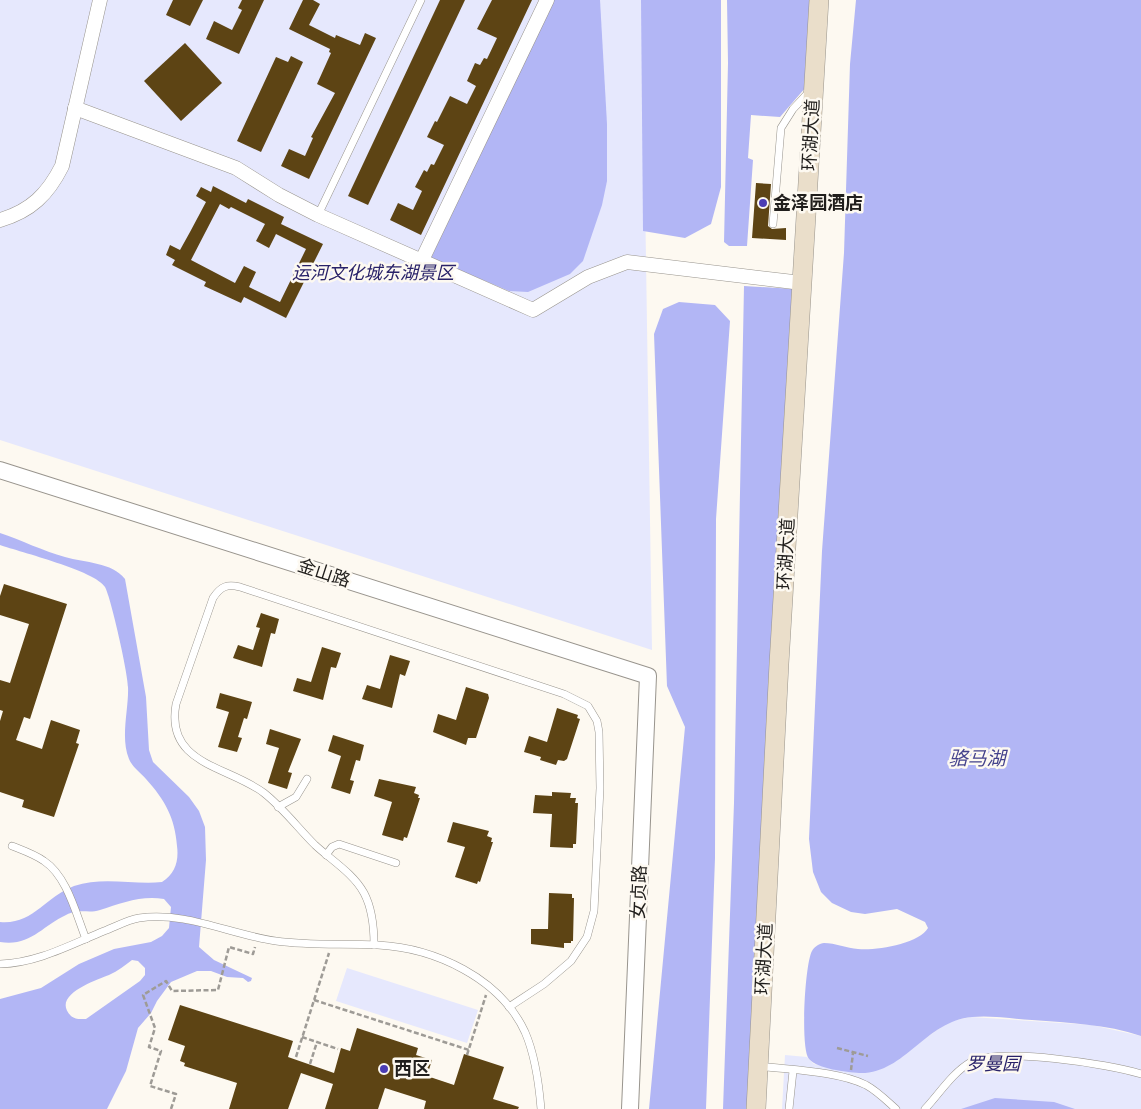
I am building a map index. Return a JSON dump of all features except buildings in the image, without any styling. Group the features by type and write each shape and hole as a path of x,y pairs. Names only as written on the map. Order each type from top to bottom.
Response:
{"main road":[{"name":"环湖大道","path":"756,1109 819,0"}],"street":[{"path":"0,220 17,215 37,203 52,185 62,166 100,0"},
{"path":"422,262 547,0"},
{"path":"75,108 236,168 279,195 318,215 533,310 588,277 627,262 802,283"},
{"name":"金山路","path":"0,470 648,676"},
{"name":"女贞路","path":"630,1109 648,676"}],"lane":[{"path":"318,215 421,0"},
{"path":"773,224 781,128 793,109 813,89"},
{"path":"374,945 372,921 364,893 358,884 263,792 218,771 192,754 179,738 174,724 176,704 211,603 217,592 225,586 240,587 555,690 588,706 597,721 600,788 594,911 587,937 578,954 562,970 509,1008"},
{"path":"278,807 296,797 307,779"},
{"path":"326,855 332,847 339,844 396,863"},
{"path":"12,846 51,866 63,886 86,939"},
{"path":"0,964 40,957 132,920 161,918 212,925 278,942 374,945 413,950 467,971 488,986 509,1008 517,1018 530,1044 541,1109"},
{"path":"925,1109 964,1067 976,1060 992,1056 1011,1056 1108,1066 1141,1074"},
{"path":"758,1066 836,1076 863,1083 875,1090 896,1109"},
{"path":"789,1109 793,1071"}],"path":[{"path":"171,1109 176,1094 150,1086 161,1051 149,1047 155,1028 143,995 166,981 172,991 218,990 229,947 253,954 257,938"},
{"path":"296,1057 332,944"},
{"path":"467,1055 488,986"},
{"path":"314,1000 468,1050"},
{"path":"302,1037 338,1049"},
{"path":"310,1064 317,1042"},
{"path":"837,1048 868,1056"},
{"path":"851,1071 852,1052"}],"green space":[{"name":"运河文化城东湖景区","path":"0,0 642,0 652,650 0,440"},
{"path":"347,968 478,1010 467,1043 336,1001"},
{"name":"罗曼园","path":"971,1017 1092,1025 1141,1036 1141,1109 782,1109 785,1055 807,1057 814,1064 860,1073 916,1045 950,1021"}],"shaded area":[{"path":"553,0 600,0 607,124 607,181 602,205 583,261 570,274 528,292 509,291 431,258"},
{"path":"641,0 721,0 721,187 711,224 685,238 643,231"},
{"path":"727,0 814,0 806,87 780,117 751,115 748,158 753,160 747,246 729,246 724,242 728,63"},
{"name":"骆马湖","path":"856,0 1141,0 1141,1036 1087,1025 1002,1017 972,1017 955,1021 941,1028 889,1066 875,1071 859,1073 825,1068 809,1059 806,1052 804,1024 807,972 809,959 814,948 824,943 858,949 875,949 906,942 923,934 928,928 925,922 897,909 865,914 851,912 832,903 821,892 813,872 809,839 822,551 844,253 850,64"},
{"path":"744,286 794,289 749,1109 723,1109 734,803"},
{"path":"679,302 715,305 730,321 716,519 715,858 706,1109 649,1109 685,727 667,686 654,334 663,309"},
{"path":"0,533 57,555 106,566 120,573 125,579 146,697 149,750 153,762 189,797 199,811 205,827 206,860 199,947 214,960 252,978 248,982 243,978 227,977 211,971 197,971 171,982 151,1013 138,1028 126,1071 107,1109 0,1109 0,999 41,988 79,964 114,949 151,942 162,936 169,928 171,907 164,899 148,898 132,900 96,911 76,912 66,915 28,939 10,943 0,942 0,922 11,922 30,915 64,891 85,883 107,881 162,882 173,871 177,862 176,836 164,802 132,765 126,750 127,679 115,620 105,587 99,581 73,569 0,545","holes":["132,960 138,961 145,968 145,975 140,981 86,1019 76,1019 71,1016 66,1008 66,1001 71,995 86,985 115,972"]},
{"path":"995,1098 1054,1102 1075,1109 961,1109"}],"place":[{"name":"金泽园酒店","path":"763,203"},
{"name":"西区","path":"384,1069"}]}
